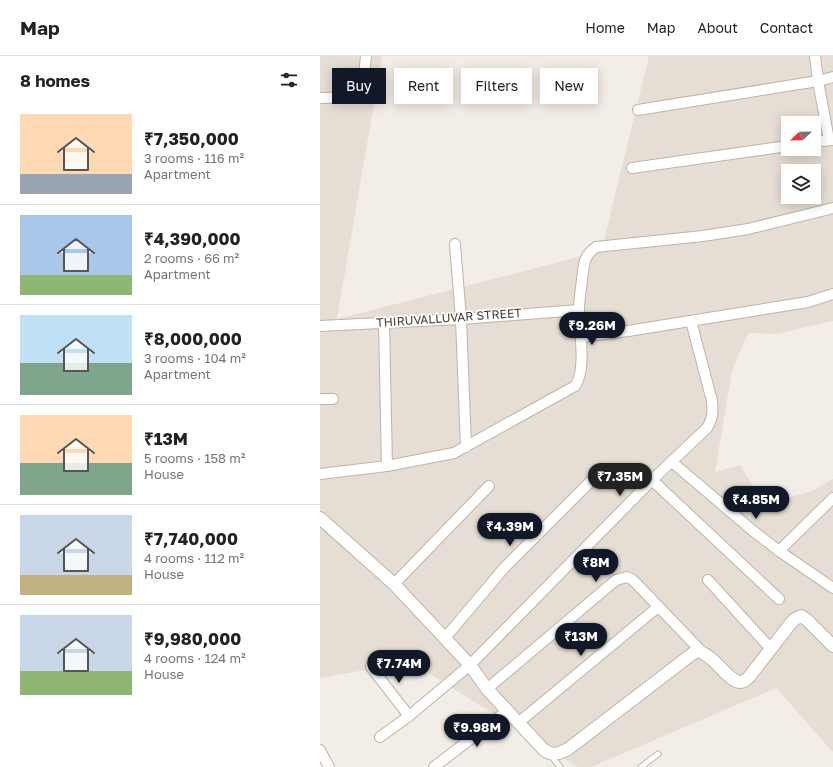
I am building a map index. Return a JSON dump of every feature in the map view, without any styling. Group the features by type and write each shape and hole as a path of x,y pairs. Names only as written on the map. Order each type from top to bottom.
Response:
{"street":[{"path":"322,98 362,97 366,56"},
{"path":"815,56 818,81 831,140 821,141"},
{"path":"638,110 818,81 833,77"},
{"path":"632,168 781,147"},
{"path":"320,474 387,466 454,453 575,386 580,377 581,337 579,310 584,263 587,254 596,247 703,236 748,229 833,208"},
{"path":"455,244 466,447"},
{"path":"581,337 628,331 808,302 833,294"},
{"name":"THIRUVALLUVAR STREET","path":"320,326 460,319 579,310"},
{"path":"380,737 409,716 470,665 652,480 707,428 712,420 714,412 691,321"},
{"path":"384,322 387,466"},
{"path":"320,399 333,399"},
{"path":"672,462 778,551 833,588"},
{"path":"445,638 505,567 597,475"},
{"path":"652,480 779,599"},
{"path":"394,584 489,486"},
{"path":"778,551 833,498"},
{"path":"320,518 394,584 470,665 487,689 507,711 549,754 560,754 568,749 696,651 702,652"},
{"path":"487,689 616,580 627,577 633,580 702,652 733,679 740,682 749,677 795,619 801,616 808,620 833,646"},
{"path":"708,580 771,649"},
{"path":"518,723 658,607"},
{"path":"371,667 409,716"},
{"path":"434,767 507,711"},
{"path":"320,750 329,767"}],"lane":[{"path":"549,754 560,767"},
{"path":"641,767 658,754"}],"shaded area":[{"path":"320,56 382,56 380,68 332,68 332,104 374,104 337,319 556,263 602,249 649,56 833,56 833,321 776,334 748,333 732,370 715,472 740,465 764,505 812,491 833,479 833,752 776,688 591,767 578,767 411,662 320,678"}]}
